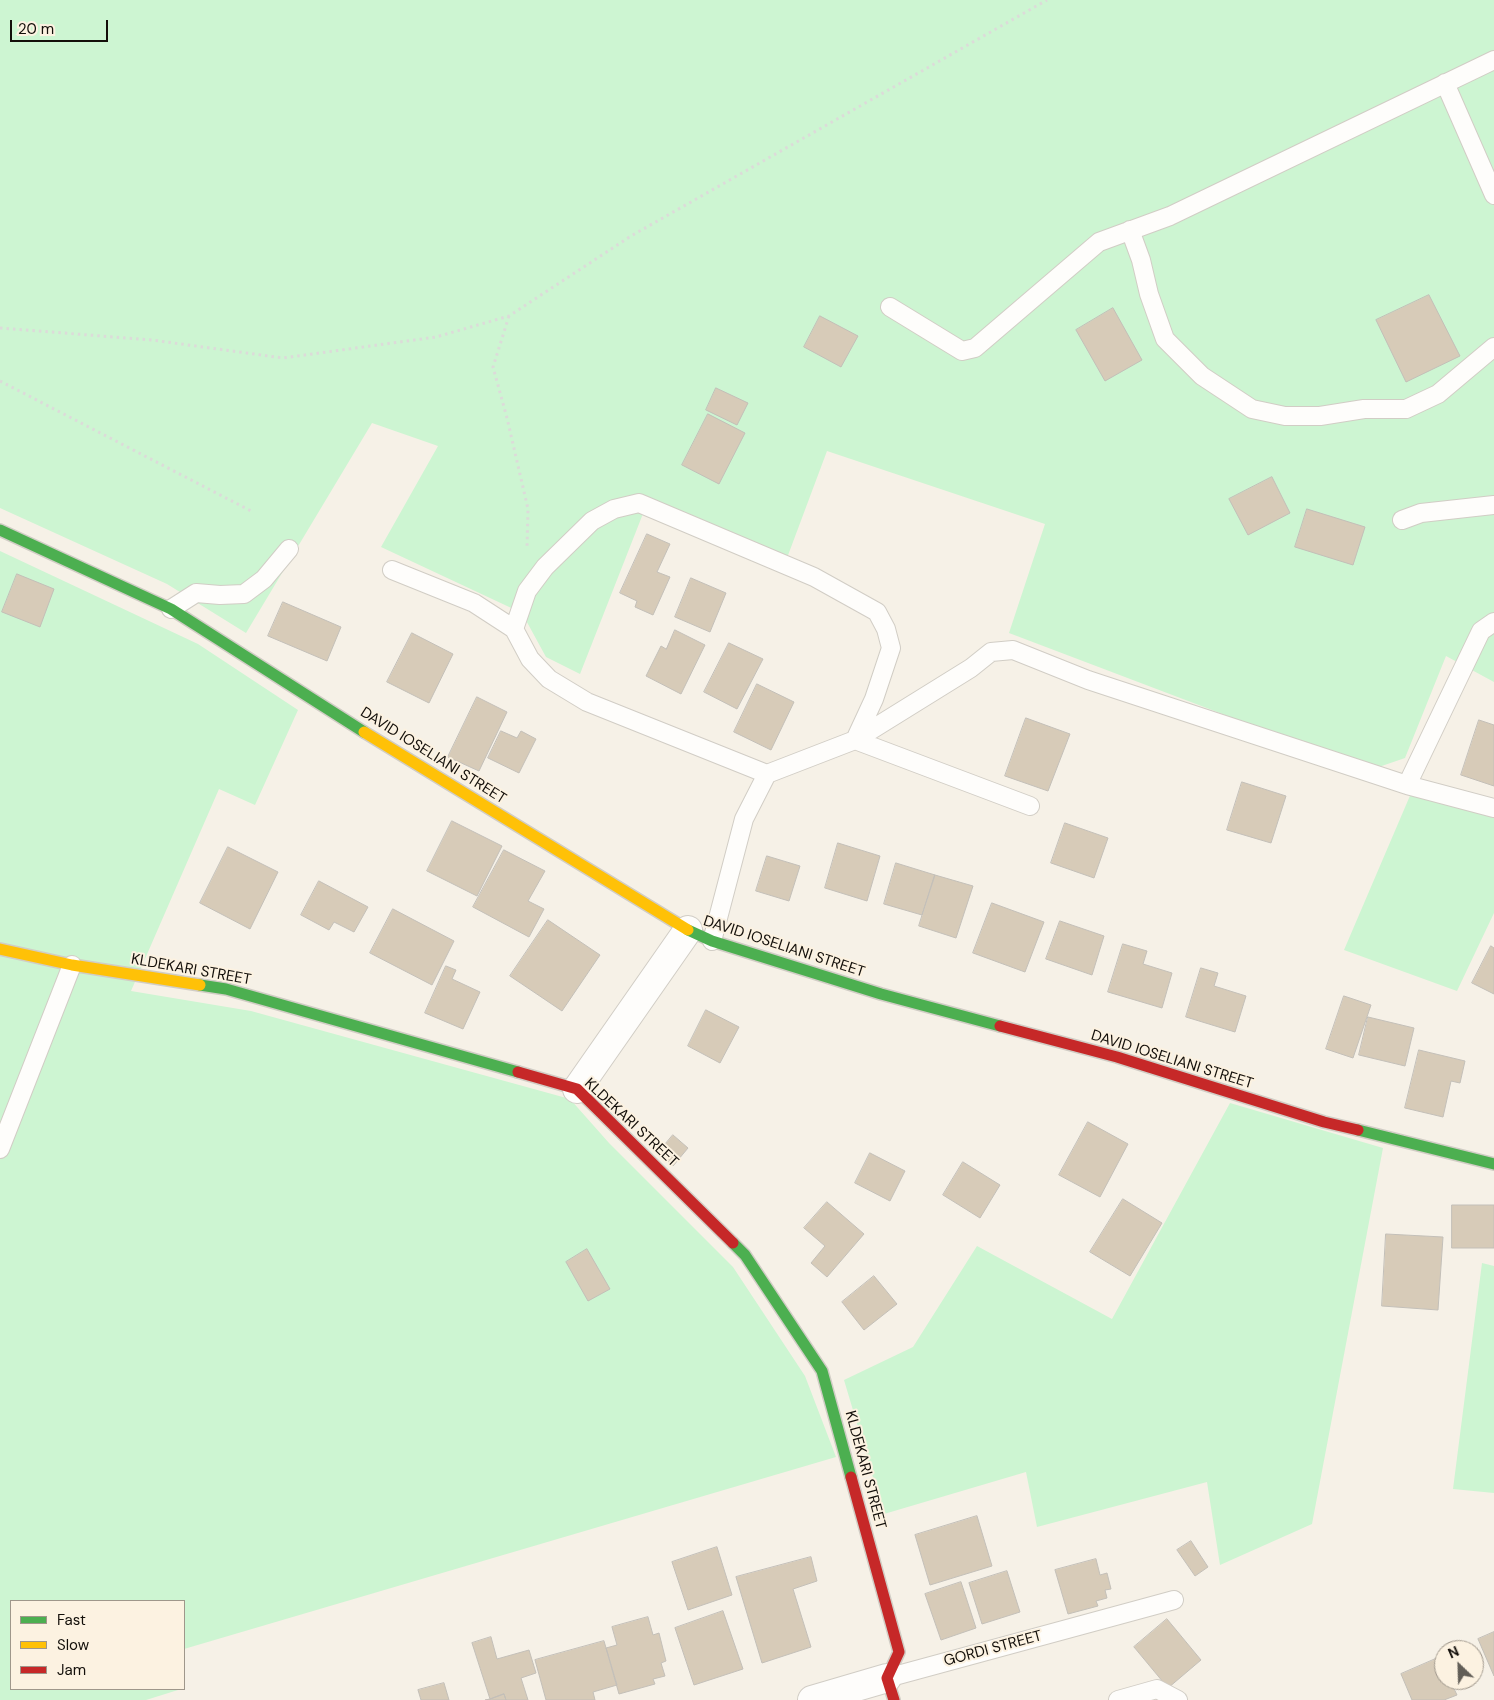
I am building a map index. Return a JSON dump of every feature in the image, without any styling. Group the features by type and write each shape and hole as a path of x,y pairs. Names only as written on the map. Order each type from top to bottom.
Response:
{"street":[{"name":"DAVID IOSELIANI STREET","path":"0,530 172,609 415,764 700,936 881,994 1117,1057 1324,1122 1494,1164"},
{"path":"577,1089 700,936"},
{"name":"KLDEKARI STREET","path":"0,948 72,965 226,989 577,1089 745,1255 822,1371 899,1652 890,1689"},
{"name":"GORDI STREET","path":"812,1700 890,1689"}],"lane":[{"path":"890,306 962,351 975,348 1099,242 1170,216 1494,60"},
{"path":"1445,83 1494,195"},
{"path":"1130,230 1141,260 1149,294 1166,339 1202,376 1252,409 1284,416 1320,416 1364,409 1406,409 1438,394 1494,347"},
{"path":"514,629 527,591 545,567 592,521 614,509 639,503 814,577 877,612 886,629 891,648 874,699 855,740"},
{"path":"1402,520 1421,513 1494,505"},
{"path":"172,609 196,593 244,594 264,579 289,549"},
{"path":"392,570 474,602 514,629 530,659 550,679 587,702 767,774"},
{"path":"1407,785 1481,631 1494,622"},
{"path":"700,936 744,819 767,774 855,740 971,668 991,652 1013,650 1088,680 1407,785 1494,808"},
{"path":"855,740 1030,806"},
{"path":"0,1149 72,965"},
{"name":"GORDI STREET","path":"890,1689 1174,1600"},
{"path":"1118,1700 1157,1688 1178,1700"}],"path":[{"path":"0,328 152,340 284,358 436,337 510,316 631,236 1047,0"},
{"path":"510,316 493,367 508,418 528,508 527,591"},
{"path":"0,381 253,512"}],"green space":[{"path":"0,0 1494,0 1494,682 1446,656 1405,758 1370,770 1009,633 1045,524 827,451 784,566 646,506 580,674 546,657 522,613 381,547 438,446 372,423 246,633 167,584 0,508"},
{"path":"0,551 198,644 298,710 255,805 219,789 131,991 251,1011 570,1099 609,1143 733,1267 805,1376 836,1457 185,1649 185,1600 10,1600 10,1690 178,1690 146,1700 0,1700"},
{"path":"1412,791 1494,818 1494,913 1457,991 1344,950"},
{"path":"1230,1103 1383,1148 1312,1524 1220,1565 1207,1482 1037,1527 1026,1472 884,1514 844,1380 913,1347 977,1246 1112,1319"},
{"path":"1482,1263 1494,1266 1494,1493 1453,1489"}],"building":[{"path":"1429,295 1460,356 1406,382 1376,320"},
{"path":"1113,308 1142,360 1105,381 1076,330"},
{"path":"820,316 858,336 841,367 804,347"},
{"path":"716,388 748,403 737,425 706,410"},
{"path":"708,414 745,433 719,484 682,465"},
{"path":"1272,477 1290,513 1248,535 1229,499"},
{"path":"1307,509 1365,527 1353,565 1295,547"},
{"path":"647,534 670,544 657,572 670,577 653,615 635,607 637,601 620,593"},
{"path":"17,574 54,589 40,627 2,612"},
{"path":"691,578 726,593 710,632 675,617"},
{"path":"283,602 341,627 327,661 268,636"},
{"path":"675,630 705,645 681,694 646,676 661,646 666,649"},
{"path":"412,633 453,654 429,703 387,682"},
{"path":"729,643 763,659 737,709 704,692"},
{"path":"757,684 794,702 771,750 734,732"},
{"path":"477,697 507,712 479,771 448,757"},
{"path":"1026,718 1070,734 1048,791 1005,776"},
{"path":"1479,720 1494,725 1494,786 1461,775"},
{"path":"501,731 517,738 521,731 536,739 519,773 488,758"},
{"path":"1242,782 1286,796 1271,843 1227,830"},
{"path":"452,821 502,846 477,896 427,871"},
{"path":"1065,823 1108,838 1094,878 1051,863"},
{"path":"838,843 880,856 867,901 825,888"},
{"path":"228,847 278,872 250,929 200,903"},
{"path":"504,850 545,871 528,901 544,909 529,937 473,907"},
{"path":"767,856 800,866 789,901 756,891"},
{"path":"896,863 935,875 922,915 884,904"},
{"path":"935,875 973,886 956,938 919,926"},
{"path":"319,881 368,907 354,932 334,922 329,930 301,915"},
{"path":"992,903 1044,922 1025,972 973,953"},
{"path":"393,909 454,941 432,985 370,953"},
{"path":"548,920 600,955 562,1011 510,976"},
{"path":"1060,921 1104,936 1092,975 1046,959"},
{"path":"1123,944 1147,951 1143,964 1172,973 1162,1008 1108,992"},
{"path":"1491,946 1494,948 1494,994 1472,983"},
{"path":"446,966 456,970 452,979 480,992 463,1029 425,1013"},
{"path":"1201,968 1218,973 1214,986 1246,996 1235,1032 1186,1017"},
{"path":"1344,996 1371,1005 1353,1058 1326,1049"},
{"path":"706,1010 739,1027 720,1063 688,1046"},
{"path":"1368,1017 1414,1028 1405,1066 1359,1055"},
{"path":"1419,1050 1465,1061 1460,1083 1451,1081 1443,1117 1405,1108"},
{"path":"1088,1122 1128,1144 1100,1197 1059,1175"},
{"path":"673,1135 688,1148 673,1166 658,1153"},
{"path":"870,1153 905,1171 890,1201 855,1183"},
{"path":"963,1162 1000,1185 980,1218 943,1195"},
{"path":"1123,1199 1162,1223 1130,1276 1090,1252"},
{"path":"827,1202 864,1234 827,1277 811,1263 825,1246 804,1228"},
{"path":"1452,1205 1494,1205 1494,1248 1452,1248"},
{"path":"1386,1234 1443,1237 1438,1310 1382,1306"},
{"path":"587,1249 610,1289 588,1301 566,1262"},
{"path":"874,1276 897,1304 864,1330 842,1302"},
{"path":"977,1516 992,1566 930,1585 915,1535"},
{"path":"1191,1541 1208,1567 1195,1576 1177,1550"},
{"path":"717,1547 732,1595 688,1610 672,1562"},
{"path":"811,1557 817,1581 793,1589 811,1647 762,1663 736,1577"},
{"path":"1096,1559 1100,1575 1107,1573 1111,1589 1105,1590 1107,1598 1096,1601 1098,1606 1068,1614 1055,1570"},
{"path":"1007,1571 1020,1612 982,1624 969,1583"},
{"path":"961,1582 976,1628 941,1640 925,1594"},
{"path":"723,1611 743,1669 694,1685 675,1628"},
{"path":"648,1617 653,1635 659,1633 666,1661 661,1663 665,1676 653,1679 655,1684 619,1694 606,1648 617,1645 612,1627"},
{"path":"1167,1619 1201,1660 1168,1688 1134,1647"},
{"path":"1494,1632 1494,1676 1484,1653 1484,1640 1478,1639"},
{"path":"491,1637 497,1659 529,1650 536,1673 521,1678 528,1700 506,1700 504,1694 490,1699 472,1643"},
{"path":"604,1641 617,1685 593,1692 595,1700 546,1700 535,1660"},
{"path":"1434,1660 1434,1690 1455,1690 1457,1695 1444,1700 1412,1700 1401,1674"},
{"path":"444,1683 449,1700 421,1700 418,1690"},
{"path":"504,1694 506,1700 485,1700 490,1699"}],"traffic: fast":[{"path":"0,530 171,609 364,732"},
{"path":"688,930 712,941 881,994 1000,1026"},
{"path":"200,985 226,989 518,1072"},
{"path":"1358,1130 1494,1164"},
{"path":"733,1243 745,1255 822,1371 851,1477"}],"traffic: slow":[{"path":"364,732 688,930"},
{"path":"0,949 72,965 200,985"}],"traffic: jam":[{"path":"1000,1026 1117,1057 1324,1122 1358,1130"},
{"path":"518,1072 577,1089 733,1243"},
{"path":"851,1477 899,1652 887,1678 894,1700"}]}
